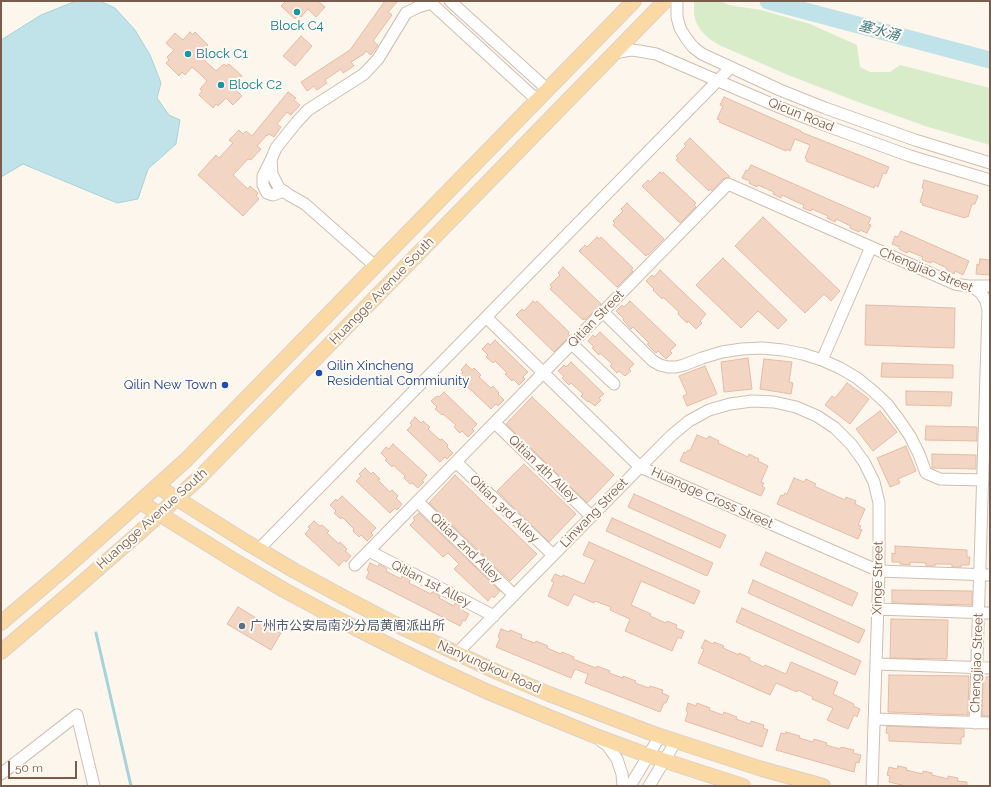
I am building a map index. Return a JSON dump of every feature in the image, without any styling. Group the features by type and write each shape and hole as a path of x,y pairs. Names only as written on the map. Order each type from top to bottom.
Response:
{"main road":[{"name":"Huangge Avenue South","path":"1,623 61,572 186,460 634,1"},
{"name":"Huangge Avenue South","path":"1,652 76,588 207,470 665,1"},
{"name":"Nanyungkou Road","path":"157,486 259,549 345,598 457,654 601,715 762,769 824,786"},
{"name":"Nanyungkou Road","path":"140,502 284,590 378,640 436,668 488,692 587,733 664,761 743,786"}],"street":[{"path":"450,1 547,89"},
{"name":"Qicun Road","path":"677,1 677,17 680,28 693,47 702,54 730,68 870,125 990,163"},
{"path":"375,266 305,204 279,188 272,174 271,160 276,148 308,110 364,74 378,59 406,13 432,2 537,100"},
{"name":"Qicun Road","path":"614,53 635,50 656,54 774,105 864,140 990,180"},
{"path":"259,549 730,68"},
{"name":"Qitian Street","path":"355,565 728,184 872,247"},
{"path":"822,360 872,247"},
{"name":"Chengjiao Street","path":"872,247 955,284 968,286 977,290 986,301 988,310 983,480 985,575 978,613 975,723"},
{"path":"968,286 990,286"},
{"path":"603,312 653,361 668,367 676,367 722,352 762,348 783,350 822,360 857,378 887,404 900,420 910,436 926,473 940,478 983,480"},
{"name":"Huangge Cross Street","path":"486,317 640,467 879,571 985,575"},
{"path":"572,344 614,384"},
{"name":"Linwang Street","path":"457,654 591,516 672,435 689,421 709,410 730,404 752,401 774,402 796,407"},
{"name":"Xinge Street","path":"796,407 817,416 835,428 851,444 864,462 874,482 879,503 879,571 872,786"},
{"name":"Qitian 4th Alley","path":"495,422 591,516"},
{"name":"Qitian 3rd Alley","path":"456,462 553,555"},
{"name":"Qitian 2nd Alley","path":"418,502 514,595"},
{"name":"Qitian 1st Alley","path":"369,551 494,616"},
{"path":"878,609 990,613"},
{"path":"876,664 990,668"},
{"path":"1,774 77,715 94,786"},
{"path":"874,719 990,724"},
{"path":"587,733 601,740 613,752 620,766 623,786"},
{"path":"630,786 660,736"},
{"path":"649,786 676,741"}],"green space":[{"path":"694,1 721,1 729,5 761,10 810,24 857,45 860,67 870,72 890,72 900,65 990,88 990,145 928,127 858,102 788,75 719,45 705,35 696,22 694,14"}],"water":[{"path":"76,1 102,1 115,8 135,30 150,55 161,83 157,98 169,115 180,120 176,144 148,169 138,199 117,203 23,164 1,177 1,40 41,15"}],"building":[{"name":"Block C4","path":"286,1 318,1 325,7 316,17 308,9 301,17 298,15 295,19 281,6"},
{"path":"385,1 398,1 388,12 392,15 373,41 378,45 371,55 366,51 363,55 351,62 354,66 343,73 341,69 325,80 327,83 317,90 314,86 307,91 301,82 350,50"},
{"path":"190,32 193,35 195,32 208,45 206,47 209,50 202,58 216,71 224,64 226,66 229,64 242,76 239,79 242,82 235,89 242,96 233,105 226,98 218,106 216,104 213,108 199,95 202,91 200,89 207,81 200,74 192,67 185,75 182,72 179,76 166,63 169,60 167,57 174,50 166,43 175,33 183,40"},
{"path":"301,36 312,46 295,66 283,56"},
{"path":"288,92 296,98 294,100 300,105 291,115 287,112 277,124 281,127 274,137 269,134 267,135 257,146 261,149 251,160 248,159 233,175 248,189 250,186 258,193 256,196 259,199 243,216 198,175 216,155 219,158 233,143 229,140 239,130 243,134 246,131 252,136"},
{"path":"724,97 801,132 889,167 886,174 883,173 878,187 875,185 874,188 806,161 807,159 805,158 810,145 795,139 790,151 787,149 786,151 719,122 720,120 717,119 723,106 720,105"},
{"path":"690,138 730,177 723,179 712,191 710,189 709,191 676,160 678,158 676,156 686,146 684,144"},
{"path":"751,165 871,218 868,224 871,225 867,233 860,230 859,232 850,228 851,226 836,219 835,222 827,218 828,216 812,209 811,211 803,208 804,205 782,195 781,198 773,194 774,192 749,183 750,181 742,178 746,170 748,171"},
{"path":"660,172 662,174 663,172 696,203 694,205 696,207 680,223 642,186 648,180 650,182"},
{"path":"924,180 978,196 975,204 972,204 968,217 966,216 965,218 922,205 923,203 920,202 924,189 922,188"},
{"path":"627,203 664,239 646,256 613,225 615,223 613,221 623,211 621,209"},
{"path":"763,217 840,291 831,301 824,294 805,313 735,246"},
{"path":"901,231 969,261 963,275 955,271 954,274 946,270 947,268 932,261 931,263 922,260 923,257 908,251 907,253 899,249 900,247 892,244 895,236 898,237"},
{"path":"597,237 599,239 601,237 633,268 631,270 633,271 617,287 579,251 585,245 587,247"},
{"path":"723,258 787,320 778,329 758,311 741,328 696,285"},
{"path":"980,259 990,260 990,275 976,274 977,264 979,265"},
{"path":"563,267 601,304 585,320 584,318 583,320 550,289 552,287 550,285 560,275 558,273"},
{"path":"660,270 706,314 700,321 702,323 696,329 688,321 687,323 678,314 679,312 663,297 662,299 646,281 652,275 654,277"},
{"path":"533,301 535,303 537,301 569,332 568,334 570,336 554,352 516,315 522,309 524,311"},
{"path":"630,301 676,345 670,351 672,353 666,359 658,351 656,353 647,344 649,343 633,327 631,329 616,311 622,305 624,307"},
{"path":"866,305 955,308 954,348 865,345"},
{"path":"600,332 634,364 629,369 631,371 625,376 619,371 617,373 610,366 612,364 600,353 599,355 588,341 593,335 595,337"},
{"path":"495,340 528,372 523,377 525,379 519,385 505,374 507,373 495,361 493,363 486,357 488,355 482,349 488,343 490,345"},
{"path":"748,358 752,389 724,392 721,362"},
{"path":"764,359 792,362 789,382 793,383 791,394 760,389"},
{"path":"571,362 604,394 599,398 601,400 595,406 581,396 583,394 571,383 569,385 562,378 564,376 558,371 564,365 566,367"},
{"path":"882,363 953,365 953,378 881,377"},
{"path":"466,364 472,370 474,368 481,375 479,377 491,388 493,386 499,393 498,394 504,400 498,406 496,404 491,409 458,378 463,372 461,370"},
{"path":"705,366 717,394 687,406 683,396 687,394 679,376"},
{"path":"847,383 869,399 850,424 825,405 832,396 835,398"},
{"path":"906,391 952,392 951,406 906,405"},
{"path":"444,392 477,424 472,429 474,431 468,437 462,431 460,433 454,427 456,425 435,409 437,407 431,401 437,396 439,397"},
{"path":"532,397 614,475 587,503 506,424"},
{"path":"880,411 897,432 873,451 856,429"},
{"path":"415,417 421,423 423,421 430,427 428,429 448,445 447,447 453,453 447,459 445,457 440,462 407,430 412,425 410,423"},
{"path":"926,426 977,427 977,441 925,440"},
{"path":"697,435 707,439 709,436 719,441 718,443 748,457 749,454 759,459 758,461 768,466 761,482 764,483 762,486 765,488 761,496 680,461 684,452 686,453 688,450 690,451"},
{"path":"393,444 427,475 422,481 424,482 418,488 412,483 410,484 404,478 405,476 393,465 392,467 381,453 386,447 389,449"},
{"path":"906,446 916,471 898,479 900,483 890,487 877,458"},
{"path":"932,454 976,455 976,469 932,468"},
{"path":"524,464 576,514 549,542 497,491"},
{"path":"365,468 371,474 373,472 380,479 378,480 390,492 392,490 398,496 396,498 402,504 397,510 395,508 390,513 356,481 361,476 359,474"},
{"path":"455,475 537,554 510,581 429,503"},
{"path":"794,478 804,482 806,479 816,484 814,486 845,500 846,497 856,501 855,504 865,509 858,525 861,526 859,529 862,530 858,539 777,504 781,495 783,496 785,493 787,494"},
{"path":"634,494 726,535 720,548 628,507"},
{"path":"342,496 376,528 371,533 373,535 367,541 361,535 359,537 353,531 354,529 342,517 341,519 334,513 336,511 330,505"},
{"path":"419,513 500,591 494,598 492,596 488,601 454,569 459,564 448,553 443,557 410,525 415,520 413,518"},
{"path":"612,518 713,563 707,576 606,531"},
{"path":"314,521 320,526 322,525 329,531 327,533 347,549 345,551 351,556 346,562 344,560 339,566 305,534 310,528 308,527"},
{"path":"589,542 700,591 694,604 641,581 631,605 666,623 667,621 677,625 676,628 684,631 681,639 678,637 672,651 625,631 630,619 610,610 611,607 595,601 594,603 574,594 568,606 548,596 554,582 551,581 555,574 562,577 563,575 584,584 595,560 583,555"},
{"path":"895,546 967,550 967,557 970,557 969,565 961,565 961,567 952,567 952,564 935,564 935,566 926,566 926,563 910,562 910,565 900,564 900,562 892,562 892,553 895,554"},
{"path":"766,552 858,593 852,606 760,565"},
{"path":"370,563 378,567 379,564 387,569 386,571 401,579 402,576 410,580 409,583 431,594 432,592 440,596 439,598 454,606 455,603 469,614 460,626 366,578 369,572 367,570"},
{"path":"753,580 865,630 859,643 748,593"},
{"path":"892,590 972,591 972,605 892,603"},
{"path":"238,607 281,633 271,650 227,624"},
{"path":"742,608 861,661 855,675 736,622"},
{"path":"891,619 948,620 947,659 890,658"},
{"path":"501,629 509,632 510,630 522,635 521,638 535,643 536,641 548,646 547,648 561,654 562,652 574,657 573,659 588,665 596,668 597,666 610,671 609,673 636,681 635,683 649,688 650,686 663,690 662,693 669,696 660,712 585,683 588,674 575,669 571,678 496,647 500,638 498,637"},
{"path":"705,640 713,644 714,642 724,646 723,648 750,658 749,660 764,667 765,665 786,674 791,662 838,682 833,694 854,704 853,706 860,709 857,717 854,715 848,729 827,720 833,708 812,699 813,697 798,690 797,692 776,683 770,695 698,663 704,649 701,648"},
{"path":"889,675 969,676 968,715 888,712"},
{"path":"983,677 990,677 990,716 982,716"},
{"path":"688,703 696,706 697,703 710,708 709,710 723,715 724,712 737,717 736,719 750,724 751,721 764,725 763,728 768,730 762,747 685,721 688,712 686,711"},
{"path":"887,726 964,729 964,737 961,737 961,744 889,741 889,734 886,733"},
{"path":"786,732 813,742 814,739 827,743 826,745 840,749 841,747 854,750 853,753 861,755 859,763 856,762 854,772 776,750 781,733 786,734"},
{"path":"898,766 907,768 906,770 923,774 923,771 948,779 948,776 958,778 957,781 967,782 967,786 906,786 889,782 890,776 887,775 889,767 897,769"}],"waterway":[{"name":"塞水涌","path":"768,1 990,60"},
{"path":"96,633 131,786"}],"place":[{"name":"Block C4","path":"297,12"},
{"name":"Block C1","path":"188,54"},
{"name":"Block C2","path":"221,85"},
{"name":"Qilin Xincheng Residential Commiunity","path":"319,373"},
{"name":"Qilin New Town","path":"225,385"},
{"name":"广州市公安局南沙分局黄阁派出所","path":"242,626"}]}
